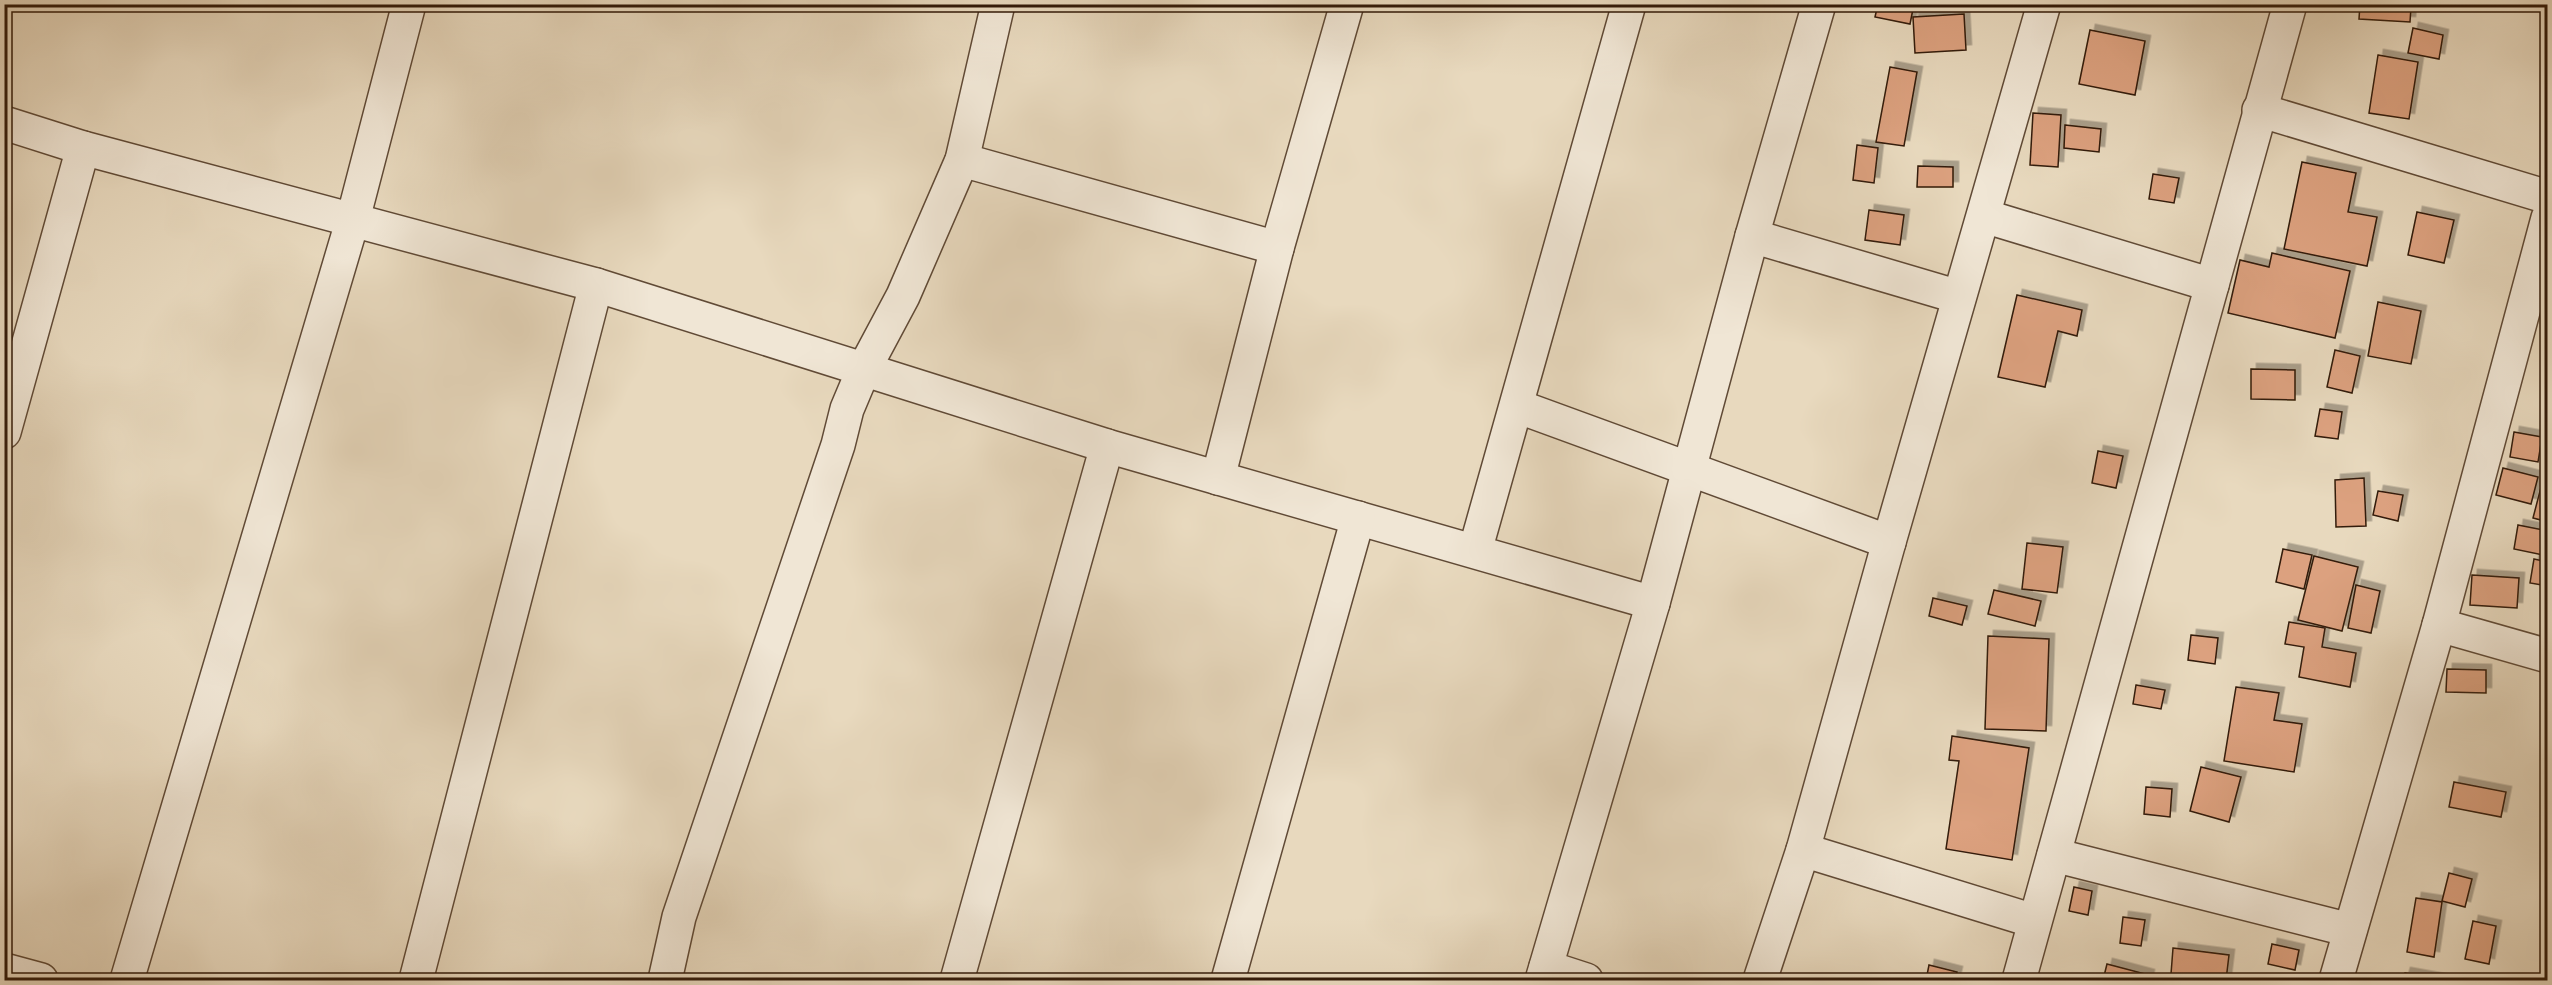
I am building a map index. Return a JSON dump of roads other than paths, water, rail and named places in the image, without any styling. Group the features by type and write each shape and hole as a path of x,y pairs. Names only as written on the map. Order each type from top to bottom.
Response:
{"street":[{"path":"127,981 353,219 409,4"},
{"path":"665,981 679,917 838,445 847,409 863,371 903,296 962,160 998,4"},
{"path":"1218,478 1277,248 1347,4"},
{"path":"1475,551 1629,4"},
{"path":"1586,981 1544,974 1653,603 1752,236 1819,4"},
{"path":"1760,981 1803,850 2044,4"},
{"path":"2019,981 2290,4"},
{"path":"2259,110 2547,196"},
{"path":"4,123 83,148 596,285 1107,446 1653,603"},
{"path":"4,432 83,148"},
{"path":"962,160 1277,248"},
{"path":"1984,216 2212,285"},
{"path":"2336,981 2439,625 2547,218"},
{"path":"1752,236 1959,297"},
{"path":"416,981 596,285"},
{"path":"1517,406 1889,542"},
{"path":"957,981 1107,446"},
{"path":"1228,981 1358,518"},
{"path":"2439,625 2547,656"},
{"path":"1803,850 2034,921"},
{"path":"2054,855 2350,930"},
{"path":"4,970 41,981"}]}
